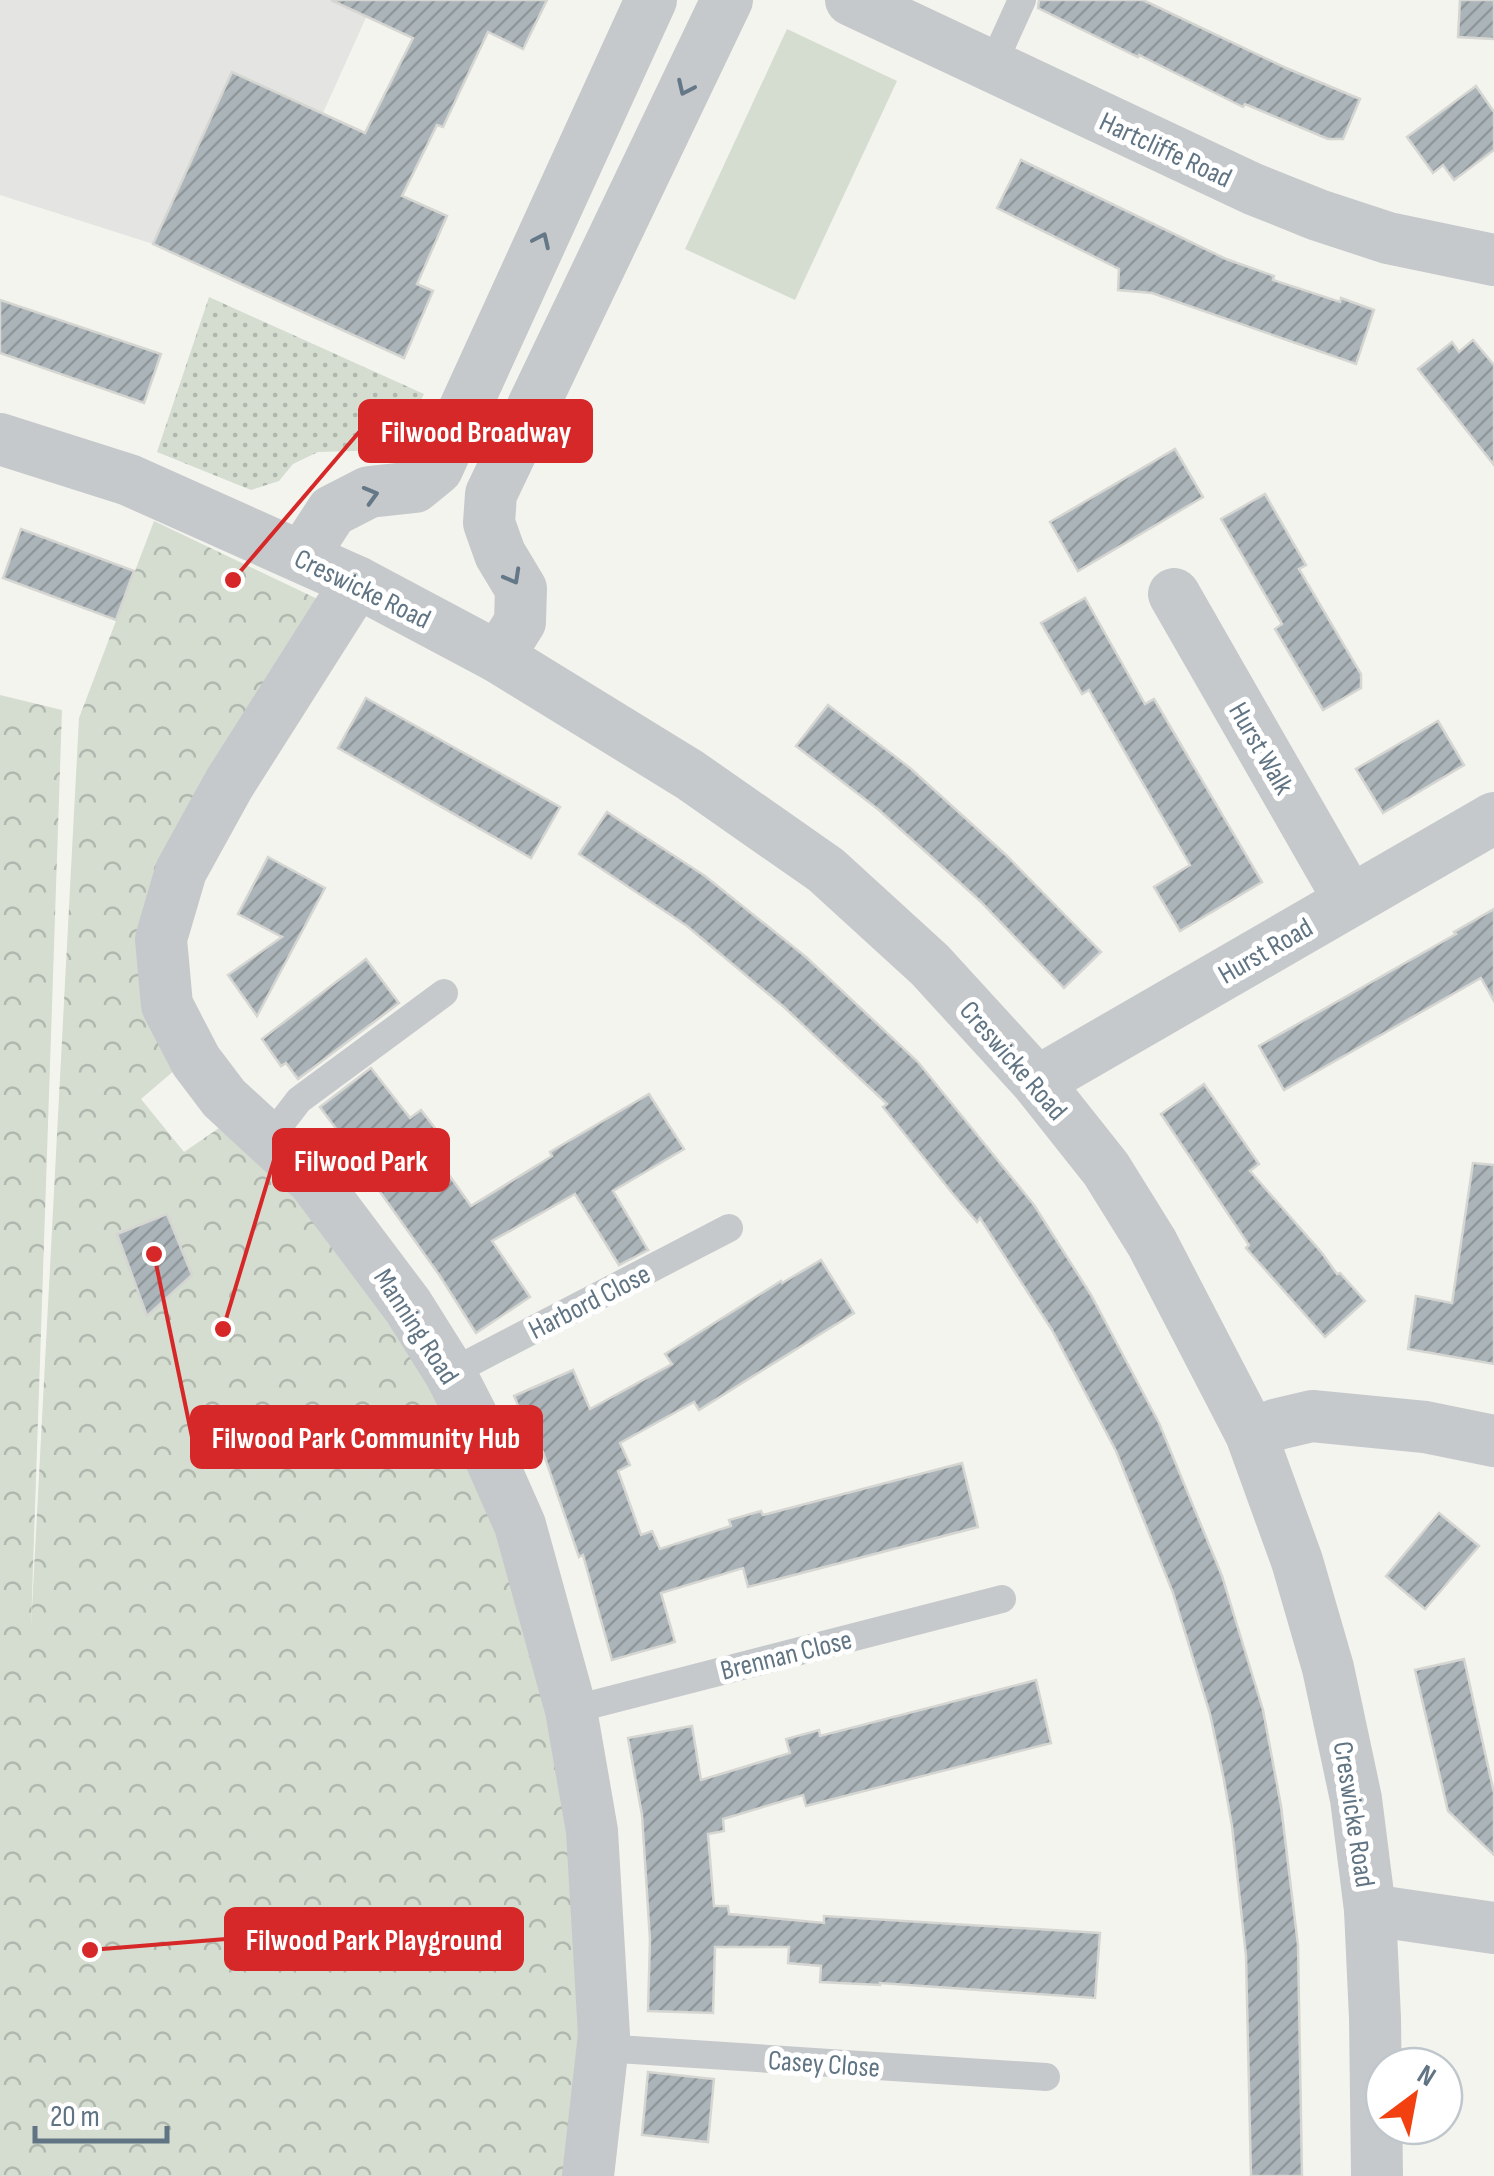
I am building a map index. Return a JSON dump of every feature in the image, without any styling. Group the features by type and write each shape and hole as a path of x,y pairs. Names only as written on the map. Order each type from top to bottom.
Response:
{"street":[{"path":"302,557 332,511 369,492 415,487 437,468 652,0"},
{"path":"498,657 520,622 521,589 500,554 488,522 491,494 726,0"},
{"name":"Hartcliffe Road","path":"852,0 1253,189 1388,238 1494,260"},
{"name":"Creswicke Road","path":"0,439 129,480 357,582 498,657 690,776 826,870 930,965 1036,1082 1106,1170 1152,1243 1251,1434 1298,1561 1328,1668 1356,1798 1370,1910 1376,2018 1377,2176"},
{"name":"Manning Road","path":"357,582 229,784 182,870 162,939 166,1004 196,1060 224,1098 314,1182 408,1306 472,1414 520,1525 571,1710 592,1831 604,2034 588,2176"},
{"name":"Hurst Walk","path":"1174,594 1350,901"},
{"name":"Hurst Road","path":"1036,1082 1494,818"},
{"path":"1251,1434 1312,1416 1425,1427 1494,1441"},
{"path":"1370,1910 1494,1928"}],"lane":[{"path":"992,66 1022,0"},
{"path":"270,1139 299,1100 444,993"},
{"name":"Harbord Close","path":"450,1373 729,1228"},
{"name":"Brennan Close","path":"571,1710 1002,1599"},
{"name":"Casey Close","path":"602,2048 1046,2077"}],"shaded area":[{"path":"0,0 374,0 323,113 348,126 269,298 153,244 0,195"}],"green space":[{"path":"787,29 897,81 795,300 685,249"},
{"path":"209,297 424,394 402,438 385,450 318,452 293,464 279,481 251,490 157,452"},
{"path":"154,521 328,604 161,865 176,1069 141,1099 184,1152 222,1126 293,1187 436,1388 502,1531 587,1885 571,2176 0,2176 0,695 62,710 31,1627 79,718"}],"building":[{"path":"331,0 547,0 523,49 488,32 443,127 437,125 402,196 447,216 417,284 433,291 404,358 153,244 232,72 365,133 413,38"},
{"path":"1039,0 1143,0 1360,99 1343,139 1328,139 1245,104 1243,107 1138,57 1038,8"},
{"path":"1460,0 1494,0 1494,39 1458,37"},
{"path":"1476,86 1494,112 1494,150 1454,180 1443,165 1433,173 1407,137"},
{"path":"1021,160 1226,259 1274,276 1273,280 1374,310 1356,364 1152,293 1118,290 1119,269 997,208"},
{"path":"0,300 161,354 144,403 0,353"},
{"path":"1473,340 1494,365 1494,465 1418,369 1452,342 1459,352"},
{"path":"1175,449 1203,497 1078,571 1050,522"},
{"path":"1265,494 1306,565 1299,569 1361,674 1361,688 1323,710 1275,629 1282,624 1221,519"},
{"path":"21,529 134,571 116,620 3,578"},
{"path":"1085,598 1145,704 1154,699 1262,882 1180,931 1154,887 1190,865 1089,690 1082,694 1041,623"},
{"path":"366,698 560,807 531,858 338,748"},
{"path":"828,705 910,768 1006,855 1101,952 1064,988 936,861 879,810 796,746"},
{"path":"1438,721 1464,765 1383,813 1356,769"},
{"path":"607,812 705,876 806,957 918,1062 1034,1205 1091,1295 1159,1423 1222,1576 1263,1710 1281,1806 1298,1945 1302,2176 1251,2176 1246,1956 1223,1775 1210,1714 1173,1593 1116,1451 1052,1330 980,1218 977,1222 953,1194 883,1107 887,1104 784,1007 687,926 579,854"},
{"path":"268,857 325,888 257,1016 228,975 282,937 238,914"},
{"path":"1494,909 1494,1001 1481,978 1284,1090 1259,1046"},
{"path":"366,959 399,1003 298,1079 286,1063 281,1066 262,1039"},
{"path":"371,1068 410,1118 421,1110 445,1141 432,1151 471,1206 552,1156 550,1152 649,1094 684,1149 613,1191 648,1250 619,1265 575,1194 492,1241 530,1297 476,1333 380,1188 320,1107"},
{"path":"1204,1084 1259,1164 1250,1171 1337,1274 1365,1301 1325,1337 1246,1248 1249,1245 1161,1114"},
{"path":"1473,1163 1494,1165 1494,1364 1408,1349 1416,1296 1452,1303"},
{"path":"167,1214 192,1275 147,1316 117,1234"},
{"path":"821,1260 854,1313 699,1410 694,1402 620,1443 630,1465 618,1471 641,1535 652,1531 660,1549 731,1526 729,1520 761,1511 763,1515 962,1463 978,1527 748,1587 743,1568 661,1593 675,1642 612,1660 583,1555 579,1557 543,1452 539,1454 514,1396 573,1370 590,1409 672,1364 665,1354"},
{"path":"1439,1513 1479,1546 1425,1609 1386,1576"},
{"path":"1464,1659 1494,1793 1494,1855 1448,1811 1415,1670"},
{"path":"1036,1680 1051,1743 806,1806 803,1795 723,1819 724,1831 708,1834 714,1906 728,1906 729,1914 824,1923 824,1916 1100,1933 1095,1998 820,1982 821,1966 788,1963 789,1947 715,1947 713,2013 648,2011 650,1940 642,1815 628,1738 692,1726 701,1780 790,1753 786,1739 819,1730 820,1736"},
{"path":"648,2072 714,2079 708,2142 642,2135"}],"place":[{"name":"Filwood Broadway","path":"233,580"},
{"name":"Filwood Park Community Hub","path":"154,1254"},
{"name":"Filwood Park","path":"223,1329"},
{"name":"Filwood Park Playground","path":"90,1950"}]}
